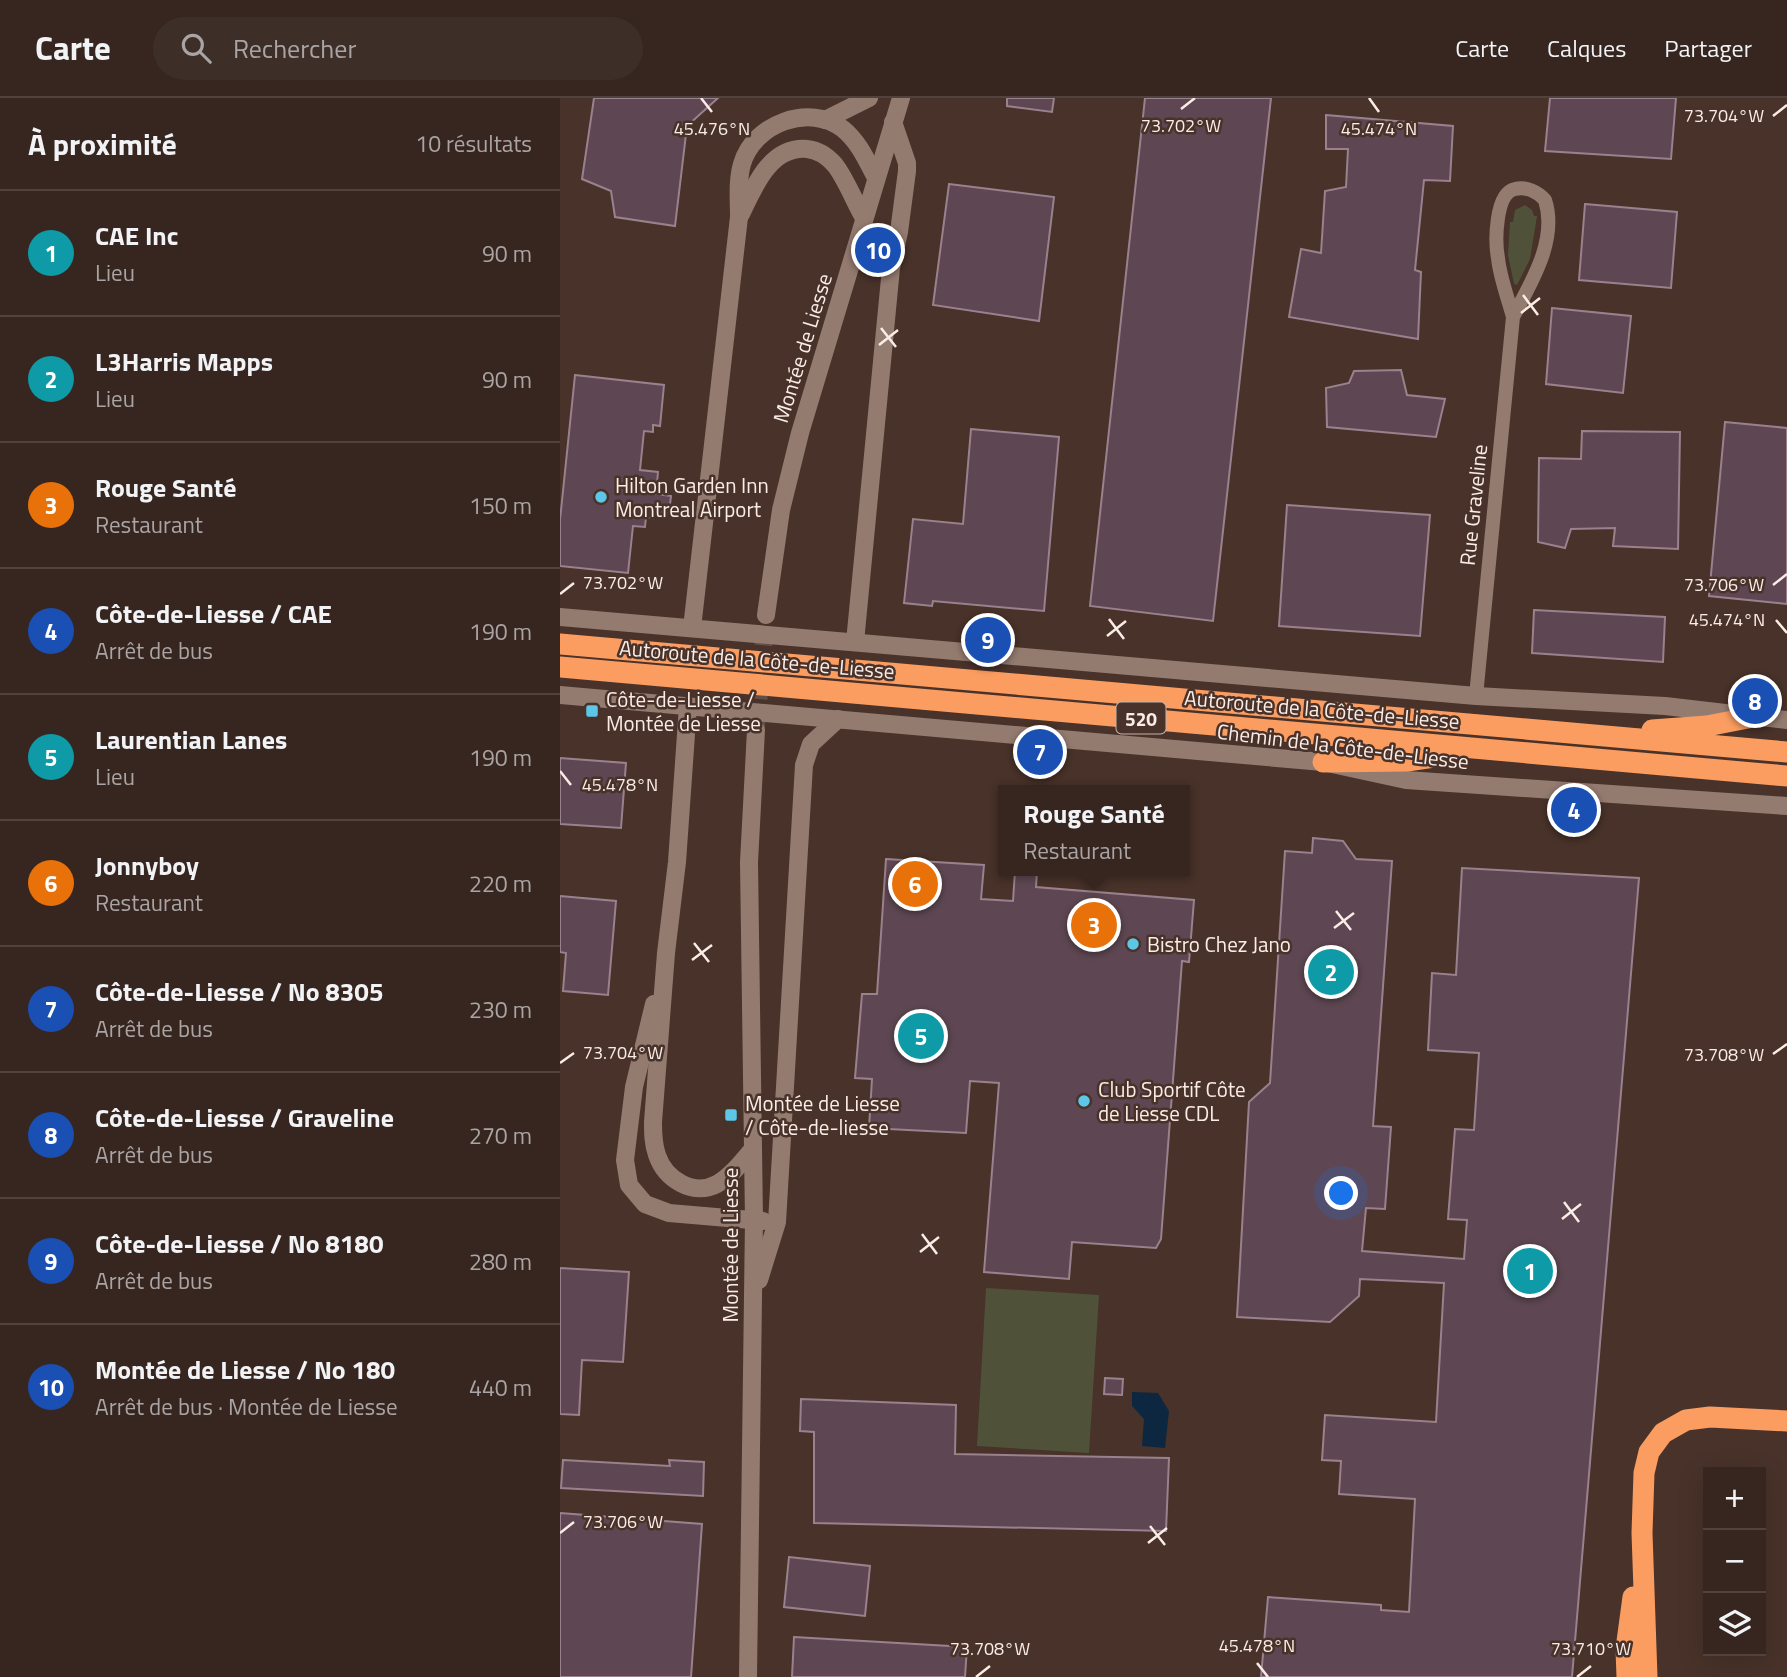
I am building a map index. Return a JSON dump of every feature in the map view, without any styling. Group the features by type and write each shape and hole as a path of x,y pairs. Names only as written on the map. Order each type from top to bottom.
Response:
{"highway":[{"name":"Autoroute de la Côte-de-Liesse","path":"560,644 1787,752"},
{"name":"Autoroute de la Côte-de-Liesse","path":"560,667 1787,776"},
{"path":"1590,735 1707,726 1758,716"},
{"path":"1324,762 1407,761 1487,749"},
{"path":"1627,1677 1626,1649 1642,1533 1646,1462 1655,1441 1663,1433 1697,1417 1787,1421"},
{"path":"1642,1533 1647,1677"}],"street":[{"path":"825,120 869,98"},
{"name":"Montée de Liesse","path":"766,615 774,549 800,433 901,98"},
{"path":"692,628 740,217 740,173 744,157 754,143 772,128 789,120 804,117 825,120 839,126 854,140 876,178"},
{"path":"855,642 891,268 899,232 907,163 892,122"},
{"path":"740,217 767,168 788,152 806,149 820,153 835,166 864,219"},
{"name":"Rue Graveline","path":"1476,696 1513,317 1539,266 1548,220 1542,196 1518,188 1507,192 1501,203 1496,247 1513,317"},
{"path":"560,617 1476,696 1665,706 1787,720"},
{"name":"Chemin de la Côte-de-Liesse","path":"560,695 1324,762 1406,780 1787,806"},
{"path":"688,706 677,862 666,953 653,1122 654,1144 660,1163 674,1180 687,1186 706,1188 726,1178 752,1150"},
{"path":"753,1298 777,1222 804,765 811,744 838,719"},
{"name":"Montée de Liesse","path":"748,1677 754,1220 749,862 756,730"},
{"path":"666,953 635,1087 625,1160 628,1180 641,1200 660,1210 686,1215 777,1222"}],"green space":[{"path":"1525,205 1537,216 1530,259 1517,285 1514,284 1508,255 1510,222 1513,222 1515,210"},
{"path":"986,1288 1099,1295 1089,1453 977,1446"}],"water":[{"path":"1132,1392 1158,1393 1169,1411 1165,1448 1142,1446 1144,1419 1132,1406"}],"building":[{"path":"594,98 718,98 687,126 675,226 615,217 611,191 582,179"},
{"path":"1007,98 1054,98 1052,112 1007,106"},
{"path":"1145,98 1271,98 1213,621 1090,606"},
{"path":"1550,98 1676,98 1671,159 1545,151"},
{"path":"1326,115 1453,126 1450,181 1424,180 1415,270 1421,272 1418,339 1289,317 1301,249 1321,253 1325,191 1346,187 1348,149 1326,149"},
{"path":"949,184 1054,197 1039,321 933,305"},
{"path":"1585,204 1677,212 1671,288 1579,280"},
{"path":"1552,308 1631,316 1623,393 1546,384"},
{"path":"1401,370 1407,395 1445,399 1436,437 1327,427 1326,388 1349,383 1354,371"},
{"path":"575,375 664,385 660,426 653,425 653,432 644,431 640,470 658,472 656,494 671,496 669,513 654,511 653,518 646,517 645,527 633,526 628,573 560,566 560,520"},
{"path":"1725,422 1787,428 1787,604 1709,596"},
{"path":"971,429 1059,437 1044,611 933,601 932,606 904,603 913,519 963,524"},
{"path":"1582,431 1680,432 1678,549 1613,546 1615,528 1571,529 1565,548 1538,542 1539,458 1581,459"},
{"path":"1287,505 1430,515 1420,636 1279,626"},
{"path":"1534,610 1665,617 1663,662 1532,653"},
{"path":"560,758 626,763 621,828 560,824"},
{"path":"1313,838 1343,841 1356,859 1392,861 1373,1126 1391,1127 1385,1209 1366,1208 1362,1251 1464,1259 1467,1220 1448,1219 1455,1129 1474,1130 1479,1053 1428,1050 1432,973 1456,975 1462,868 1639,878 1572,1677 1261,1677 1268,1597 1381,1605 1381,1610 1409,1612 1415,1499 1339,1494 1341,1461 1322,1460 1325,1415 1436,1422 1444,1283 1360,1279 1359,1296 1330,1322 1237,1317 1249,1102 1270,1083 1285,851 1312,853"},
{"name":"Club Sportif Côte de Liesse CDL","path":"886,859 984,865 981,899 1013,901 1015,876 1037,876 1036,887 1194,900 1189,962 1182,961 1161,1239 1156,1248 1072,1242 1069,1279 984,1272 999,1083 970,1081 966,1133 869,1128 872,1079 855,1078 862,994 877,994"},
{"path":"560,896 616,901 608,995 563,991 566,953 560,952"},
{"path":"560,1268 629,1272 623,1362 582,1360 579,1415 560,1414"},
{"path":"1105,1378 1123,1379 1122,1395 1104,1394"},
{"path":"801,1399 956,1405 955,1454 1169,1458 1166,1531 814,1523 814,1432 800,1431"},
{"path":"563,1460 670,1466 669,1460 704,1462 703,1496 561,1488"},
{"path":"560,1513 702,1524 691,1677 560,1677"},
{"path":"789,1557 870,1566 865,1616 784,1607"},
{"path":"794,1637 967,1647 965,1677 792,1677"}],"tunnel":[{"path":"756,726 766,615"}],"place":[{"name":"Montée de Liesse / No 180","path":"878,250"},
{"name":"Hilton Garden Inn Montreal Airport","path":"601,497"},
{"name":"Côte-de-Liesse / No 8180","path":"988,640"},
{"name":"Côte-de-Liesse / Graveline","path":"1755,701"},
{"name":"Côte-de-Liesse / Montée de Liesse","path":"592,711"},
{"name":"Côte-de-Liesse / No 8305","path":"1040,752"},
{"name":"Côte-de-Liesse / CAE","path":"1574,810"},
{"name":"Jonnyboy","path":"915,884"},
{"name":"Rouge Santé","path":"1094,925"},
{"name":"Bistro Chez Jano","path":"1133,944"},
{"name":"L3Harris Mapps","path":"1331,972"},
{"name":"Laurentian Lanes","path":"921,1036"},
{"name":"Club Sportif Côte de Liesse CDL","path":"1084,1101"},
{"name":"Montée de Liesse / Côte-de-liesse","path":"731,1115"},
{"name":"CAE Inc","path":"1530,1271"}]}
